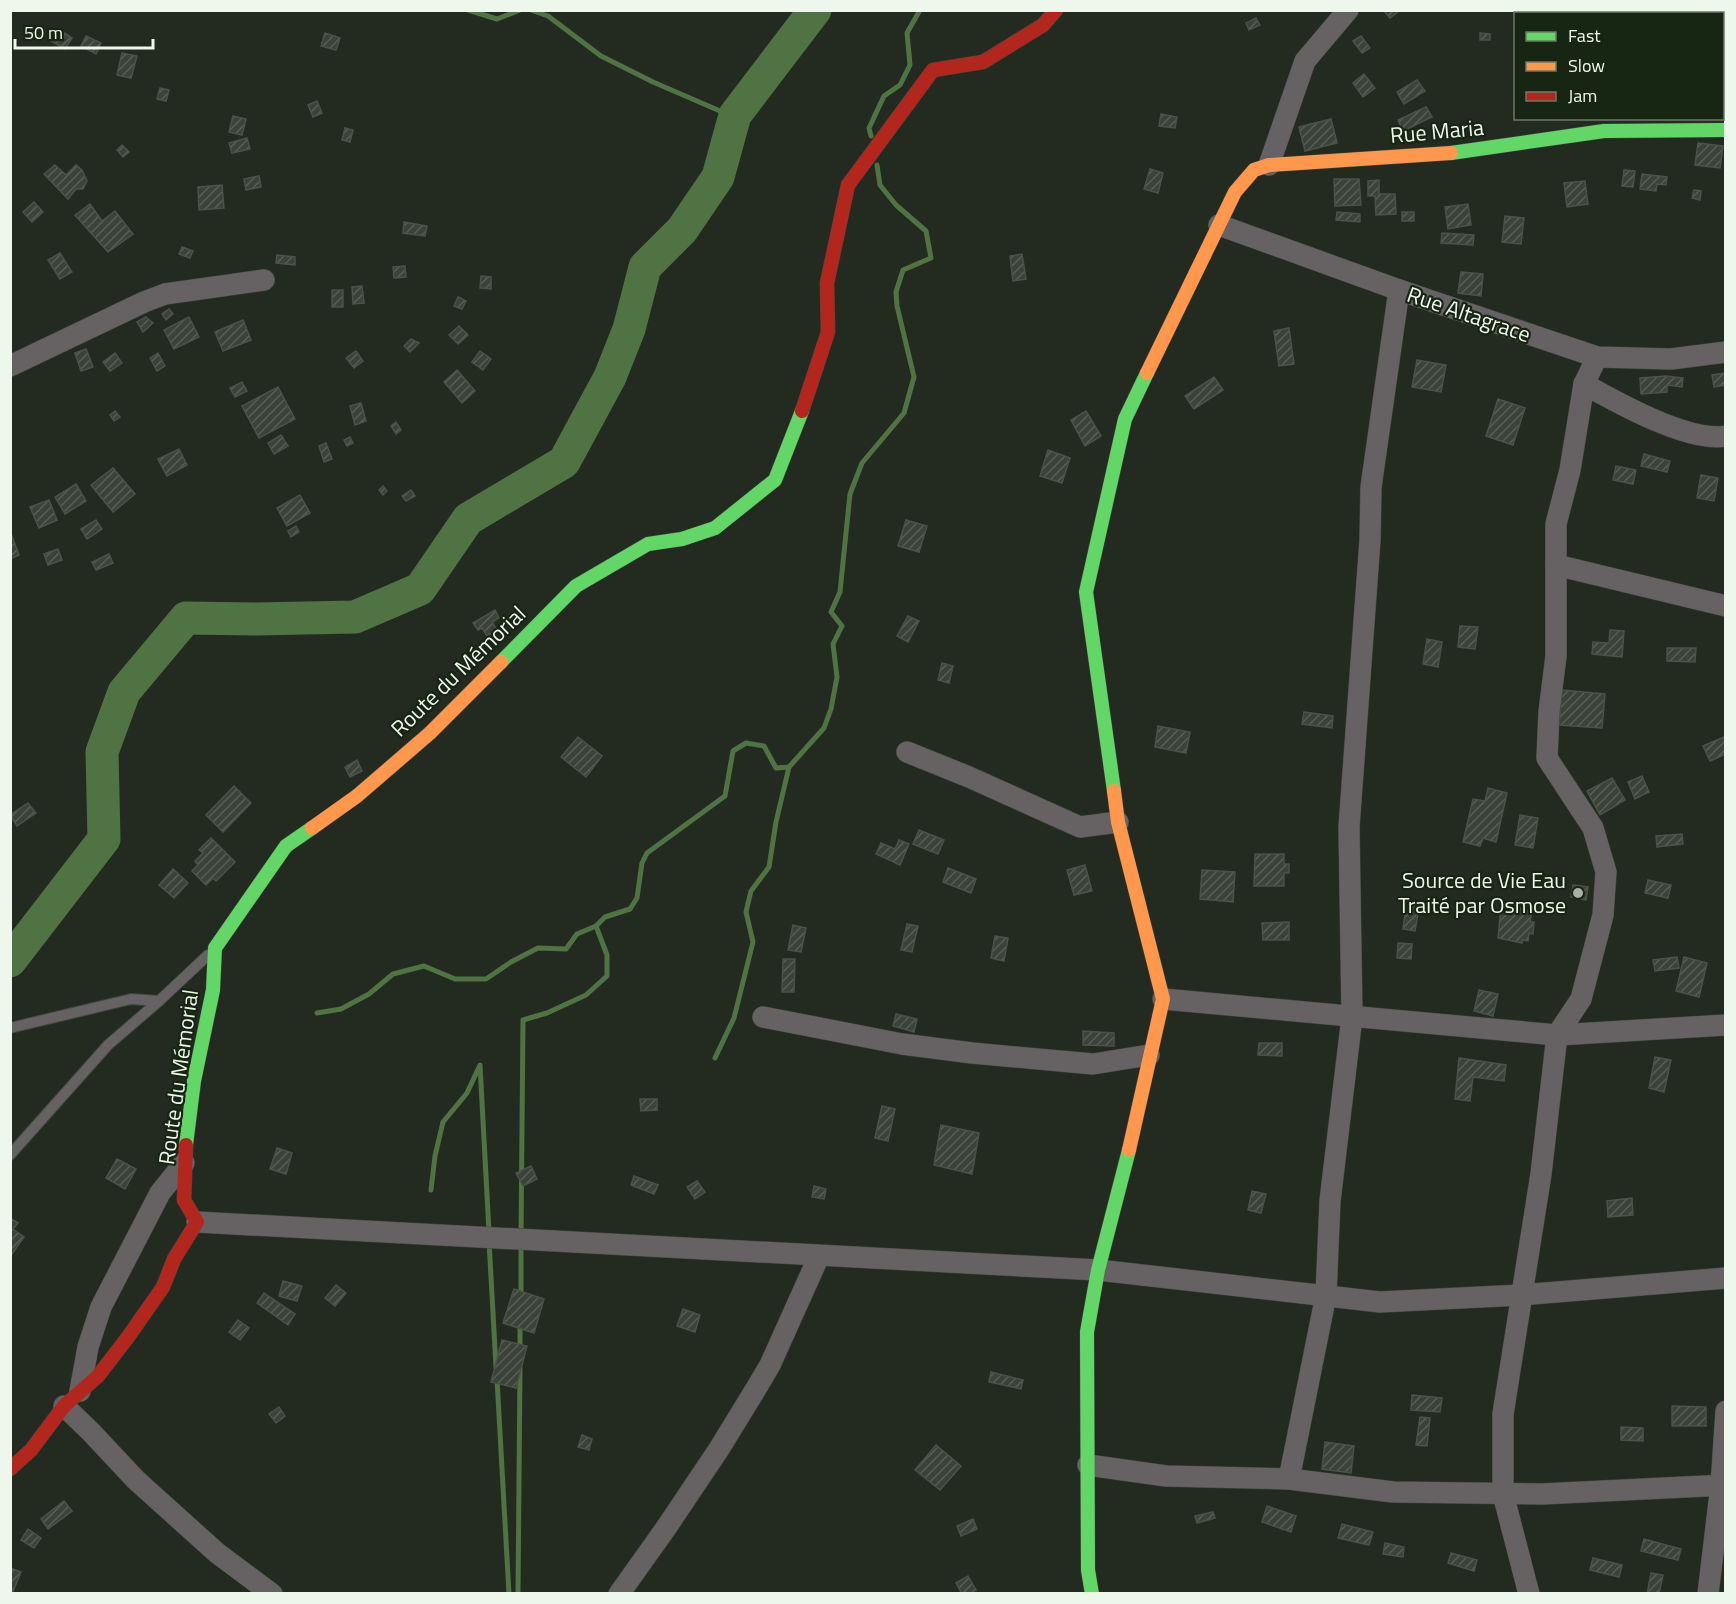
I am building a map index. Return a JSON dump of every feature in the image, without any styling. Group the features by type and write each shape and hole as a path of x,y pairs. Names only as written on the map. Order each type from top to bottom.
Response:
{"street":[{"name":"Route du Mémorial","path":"197,1222 184,1200 184,1163 194,1080 213,990 215,948 286,846 357,796 430,733 576,586 648,544 682,539 716,528 775,480 801,415 828,332 827,283 848,185 933,70 983,62 1043,25 1056,10"},
{"path":"1269,165 1305,61 1348,10"},
{"name":"Rue Maria","path":"1163,999 1118,822 1086,591 1125,418 1235,192 1254,170 1269,165 1463,152 1643,124 1725,130"},
{"name":"Rue Altagrace","path":"1220,225 1399,291 1597,357 1671,359 1725,352"},
{"path":"10,366 165,294 264,280"},
{"path":"1289,1479 1326,1295 1330,1202 1352,1017 1349,827 1370,540 1371,487 1399,291"},
{"path":"1529,1593 1503,1494 1503,1414 1541,1174 1557,1035 1581,999 1603,915 1606,872 1593,828 1547,758 1549,712 1556,656 1556,524 1570,470 1584,384 1597,357"},
{"path":"1584,384 1636,413 1693,434 1725,436"},
{"path":"1556,565 1725,606"},
{"path":"907,752 1080,827 1118,822"},
{"path":"1092,1593 1088,1570 1087,1332 1098,1270 1140,1107 1149,1055 1163,999 1557,1035 1725,1025"},
{"path":"763,1017 902,1044 972,1053 1093,1064 1149,1055"},
{"path":"80,1391 88,1347 101,1306 160,1193 184,1163"},
{"path":"10,1469 31,1450 64,1406 104,1368 163,1287 174,1259 197,1222 1098,1270 1380,1302 1521,1295 1725,1278"},
{"path":"619,1593 719,1449 770,1365 819,1256"},
{"path":"64,1406 136,1480 209,1546 272,1593"},
{"path":"1708,1593 1723,1485 1725,1411"},
{"path":"1088,1465 1166,1476 1289,1479 1393,1492 1503,1494 1723,1485"}],"lane":[{"path":"10,1155 108,1045 215,948"},
{"path":"10,1028 131,999 159,1001"}],"building":[{"path":"1383,10 1400,10 1390,18"},
{"path":"1602,10 1614,10 1614,12 1602,12"},
{"path":"1256,18 1260,25 1249,30 1246,23"},
{"path":"58,29 72,38 65,49 51,41"},
{"path":"325,33 340,38 336,50 321,46"},
{"path":"1480,33 1490,34 1490,40 1480,40"},
{"path":"86,36 101,43 96,54 81,46"},
{"path":"1361,36 1370,48 1362,53 1353,41"},
{"path":"122,53 137,56 131,78 117,75"},
{"path":"1364,74 1375,88 1363,97 1353,83"},
{"path":"1417,80 1425,91 1404,104 1397,92"},
{"path":"160,88 169,90 166,101 157,99"},
{"path":"317,101 322,113 313,117 308,105"},
{"path":"1426,107 1432,117 1403,131 1398,120"},
{"path":"1161,114 1177,117 1175,128 1159,126"},
{"path":"233,116 246,119 242,135 229,132"},
{"path":"1331,119 1337,143 1305,151 1299,127"},
{"path":"345,128 353,130 350,142 342,140"},
{"path":"247,138 250,149 232,153 229,143"},
{"path":"1698,143 1723,146 1720,168 1695,165"},
{"path":"122,145 129,152 123,157 117,150"},
{"path":"55,165 66,175 76,165 82,170 87,181 83,189 76,189 68,199 44,174"},
{"path":"1150,169 1163,173 1158,193 1144,189"},
{"path":"1624,170 1635,171 1633,187 1622,186"},
{"path":"1642,174 1667,177 1666,185 1657,184 1656,191 1640,189"},
{"path":"259,176 261,187 246,190 244,179"},
{"path":"1334,179 1359,179 1361,205 1335,206"},
{"path":"1379,180 1379,194 1395,194 1396,214 1376,215 1375,196 1368,196 1368,181"},
{"path":"1585,181 1588,204 1567,207 1564,183"},
{"path":"222,185 224,208 199,210 198,187"},
{"path":"1694,190 1701,191 1700,200 1692,198"},
{"path":"34,202 43,212 32,222 23,212"},
{"path":"90,204 102,221 115,211 133,234 108,252 75,215"},
{"path":"1468,204 1471,225 1448,229 1445,207"},
{"path":"1337,212 1360,214 1360,222 1336,220"},
{"path":"1402,212 1414,212 1414,221 1402,221"},
{"path":"1505,216 1524,218 1521,244 1502,242"},
{"path":"404,222 427,226 425,236 403,233"},
{"path":"1442,233 1474,235 1473,245 1441,243"},
{"path":"182,247 193,251 190,258 179,254"},
{"path":"60,253 72,272 60,279 48,260"},
{"path":"1022,254 1026,279 1013,281 1010,256"},
{"path":"277,255 295,257 295,265 276,263"},
{"path":"405,266 406,277 394,278 393,267"},
{"path":"1461,272 1483,274 1481,296 1458,293"},
{"path":"481,276 491,277 491,289 480,288"},
{"path":"362,286 364,303 353,304 352,287"},
{"path":"332,290 343,290 343,307 332,307"},
{"path":"458,297 466,301 462,309 454,306"},
{"path":"169,309 173,314 166,320 162,314"},
{"path":"146,317 153,323 143,332 137,322"},
{"path":"189,317 199,337 174,349 164,330"},
{"path":"243,320 251,340 223,351 215,332"},
{"path":"459,326 468,335 458,344 449,335"},
{"path":"1289,328 1294,364 1279,366 1274,331"},
{"path":"411,339 419,343 410,352 404,346"},
{"path":"86,349 93,367 81,371 75,353"},
{"path":"356,351 363,361 354,368 346,358"},
{"path":"480,351 491,359 483,370 472,362"},
{"path":"115,353 122,363 110,371 103,362"},
{"path":"158,353 165,366 157,371 150,358"},
{"path":"1417,360 1446,365 1441,392 1412,387"},
{"path":"457,370 475,391 462,403 444,382"},
{"path":"1725,373 1726,385 1714,387 1712,375"},
{"path":"1666,376 1683,378 1682,387 1667,385 1667,392 1641,394 1640,378"},
{"path":"1214,377 1223,390 1194,409 1185,396"},
{"path":"242,382 247,391 235,397 230,388"},
{"path":"278,387 295,419 259,438 242,406"},
{"path":"1498,399 1525,408 1513,445 1486,436"},
{"path":"361,403 366,421 355,425 350,406"},
{"path":"115,411 120,417 114,421 110,415"},
{"path":"1086,411 1101,436 1085,446 1071,420"},
{"path":"396,422 401,430 396,434 391,426"},
{"path":"281,435 288,446 274,454 268,443"},
{"path":"350,437 353,443 347,446 344,440"},
{"path":"326,443 332,459 324,462 319,446"},
{"path":"179,449 187,465 167,476 158,459"},
{"path":"1048,450 1070,458 1062,483 1040,476"},
{"path":"1644,454 1670,461 1667,472 1641,466"},
{"path":"1616,466 1636,470 1633,484 1613,480"},
{"path":"113,468 135,494 113,512 91,485"},
{"path":"1701,475 1718,478 1714,501 1697,498"},
{"path":"76,484 86,501 65,514 55,497"},
{"path":"383,486 387,491 383,495 379,490"},
{"path":"411,490 415,496 406,501 402,496"},
{"path":"300,495 310,513 287,526 277,508"},
{"path":"49,500 57,520 39,528 30,507"},
{"path":"96,520 102,529 87,539 81,529"},
{"path":"906,520 927,526 919,552 898,546"},
{"path":"296,526 299,532 291,537 288,531"},
{"path":"12,536 19,555 10,559 10,537"},
{"path":"58,549 62,560 48,565 44,554"},
{"path":"109,554 113,563 96,570 92,562"},
{"path":"495,610 499,618 492,622 497,630 487,636 482,628 478,630 473,623"},
{"path":"908,616 919,621 908,642 897,636"},
{"path":"1460,626 1478,627 1475,649 1458,647"},
{"path":"1610,630 1624,631 1622,657 1592,654 1593,642 1609,643"},
{"path":"1427,639 1442,642 1438,667 1423,664"},
{"path":"1667,648 1696,648 1695,662 1667,661"},
{"path":"942,663 953,666 949,683 938,680"},
{"path":"1562,690 1605,694 1602,728 1559,725"},
{"path":"1304,712 1333,716 1332,728 1302,724"},
{"path":"1158,726 1190,732 1186,753 1155,747"},
{"path":"578,737 602,756 586,777 561,757"},
{"path":"1724,737 1726,754 1710,761 1703,746"},
{"path":"357,760 362,771 350,777 345,767"},
{"path":"1642,776 1649,792 1635,799 1628,782"},
{"path":"1612,778 1625,800 1600,815 1587,791"},
{"path":"234,786 251,803 223,832 206,815"},
{"path":"1488,788 1507,793 1496,842 1483,838 1480,846 1463,842 1473,799 1485,801"},
{"path":"28,803 36,813 17,826 10,815"},
{"path":"1520,815 1538,818 1533,848 1515,845"},
{"path":"919,830 944,840 938,854 913,844"},
{"path":"1682,834 1683,844 1657,847 1656,836"},
{"path":"211,838 235,862 216,881 213,878 206,885 192,871 198,865 195,861 203,853 199,850"},
{"path":"899,840 909,844 900,865 876,854 881,843 895,849"},
{"path":"1255,854 1284,854 1284,864 1289,864 1289,873 1284,873 1284,886 1254,886"},
{"path":"1085,865 1092,891 1074,895 1067,870"},
{"path":"948,868 976,879 971,893 943,882"},
{"path":"173,869 188,883 174,898 159,885"},
{"path":"1202,870 1235,872 1233,902 1200,899"},
{"path":"1648,880 1671,885 1668,898 1645,893"},
{"path":"1573,885 1588,887 1586,900 1571,897"},
{"path":"1407,900 1420,902 1415,931 1403,929"},
{"path":"1501,907 1516,909 1516,907 1532,911 1530,922 1534,922 1533,934 1529,933 1528,941 1522,940 1522,943 1498,938"},
{"path":"1289,922 1289,940 1263,940 1262,923"},
{"path":"907,924 918,926 912,952 901,950"},
{"path":"793,925 806,928 801,952 788,950"},
{"path":"995,936 1008,938 1004,961 991,958"},
{"path":"1398,943 1412,944 1411,959 1397,958"},
{"path":"1677,957 1679,968 1655,971 1653,960"},
{"path":"1684,957 1707,963 1699,997 1676,991"},
{"path":"783,959 795,959 794,992 782,992"},
{"path":"1479,990 1498,994 1493,1016 1474,1011"},
{"path":"896,1014 917,1019 914,1032 893,1026"},
{"path":"1083,1031 1114,1033 1114,1046 1083,1045"},
{"path":"1259,1043 1282,1043 1282,1056 1258,1055"},
{"path":"1655,1057 1671,1060 1664,1092 1649,1088"},
{"path":"1459,1058 1506,1065 1504,1081 1473,1077 1470,1101 1455,1099"},
{"path":"640,1099 657,1099 657,1110 641,1111"},
{"path":"882,1106 895,1109 888,1141 875,1138"},
{"path":"941,1125 979,1133 972,1174 934,1165"},
{"path":"277,1148 292,1153 286,1174 270,1169"},
{"path":"117,1159 136,1169 125,1189 106,1178"},
{"path":"531,1166 537,1179 523,1186 516,1173"},
{"path":"634,1176 658,1185 654,1194 631,1185"},
{"path":"697,1181 705,1192 695,1199 687,1187"},
{"path":"814,1186 826,1189 824,1199 812,1197"},
{"path":"1252,1191 1266,1194 1261,1213 1248,1210"},
{"path":"1632,1198 1633,1215 1608,1217 1607,1201"},
{"path":"10,1218 18,1223 13,1229 24,1237 12,1254 10,1253"},
{"path":"283,1281 302,1286 297,1301 279,1296"},
{"path":"336,1285 346,1293 335,1306 325,1298"},
{"path":"514,1289 544,1299 534,1333 503,1323"},
{"path":"264,1293 295,1314 288,1325 257,1303"},
{"path":"683,1309 700,1315 695,1332 677,1326"},
{"path":"238,1320 249,1328 240,1340 229,1332"},
{"path":"502,1340 527,1346 516,1388 491,1382"},
{"path":"991,1372 1023,1380 1021,1389 989,1382"},
{"path":"1412,1395 1442,1398 1440,1412 1411,1410"},
{"path":"1672,1406 1706,1407 1706,1426 1672,1426"},
{"path":"279,1407 285,1416 276,1423 269,1414"},
{"path":"1420,1417 1430,1418 1427,1446 1416,1445"},
{"path":"1621,1427 1643,1428 1643,1441 1621,1440"},
{"path":"582,1435 592,1439 589,1450 578,1447"},
{"path":"1325,1442 1354,1446 1351,1473 1322,1469"},
{"path":"936,1445 961,1466 940,1490 915,1470"},
{"path":"64,1501 72,1511 48,1529 41,1519"},
{"path":"1267,1506 1296,1516 1291,1532 1262,1522"},
{"path":"1213,1512 1215,1518 1197,1523 1195,1516"},
{"path":"973,1519 977,1529 961,1536 957,1526"},
{"path":"1342,1524 1373,1532 1369,1545 1338,1538"},
{"path":"28,1529 41,1538 34,1548 21,1540"},
{"path":"1644,1539 1681,1549 1678,1560 1641,1551"},
{"path":"1385,1543 1404,1547 1403,1557 1383,1554"},
{"path":"1451,1553 1477,1560 1474,1571 1448,1563"},
{"path":"1593,1558 1622,1565 1619,1577 1590,1570"},
{"path":"10,1568 21,1572 12,1594 10,1594"},
{"path":"1651,1573 1663,1575 1659,1594 1647,1594"},
{"path":"968,1576 976,1590 969,1594 962,1594 956,1583"}],"waterway":[{"path":"468,10 497,19 520,10"},
{"path":"531,10 548,16 601,56 653,82 720,111 735,115"},
{"path":"10,961 104,839 102,752 124,692 186,618 355,617 420,589 468,519 564,462 610,377 629,329 645,267 682,230 718,177 735,115 815,10"},
{"path":"871,136 869,128 884,96 900,85 910,65 907,33 920,10"},
{"path":"521,1235 523,1020 547,1013 586,995 607,976 607,955 596,926 605,917 630,909 637,898 642,863 647,853 725,796 733,751 746,743 764,746 776,768 789,767 824,728 831,709 837,677 833,644 842,626 831,612 840,592 850,494 862,463 904,413 914,377 897,306 896,292 903,270 931,258 926,231 896,205 880,185 877,165"},
{"path":"715,1058 734,1018 753,942 746,912 751,891 769,867 776,822 789,767"},
{"path":"317,1013 341,1009 369,994 393,974 424,966 455,979 486,979 511,962 538,948 566,949 577,934 596,926"},
{"path":"431,1190 435,1156 443,1122 467,1093 480,1065 489,1232"},
{"path":"489,1241 496,1367"},
{"path":"521,1244 521,1298"},
{"path":"520,1322 520,1349"},
{"path":"518,1594 520,1367"},
{"path":"497,1379 509,1594"}],"traffic: fast":[{"path":"1451,153 1604,131 1726,130"},
{"path":"1114,791 1086,592 1125,419 1147,373"},
{"path":"501,662 576,586 648,544 682,539 715,528 775,480 802,411"},
{"path":"186,1145 194,1081 213,990 215,948 286,846 312,828"},
{"path":"1092,1594 1088,1570 1087,1332 1098,1270 1129,1150"}],"traffic: slow":[{"path":"1147,373 1235,192 1254,170 1269,165 1451,153"},
{"path":"312,828 357,796 430,733 501,662"},
{"path":"1114,791 1118,822 1163,999 1129,1150"}],"traffic: jam":[{"path":"802,411 828,332 827,283 848,185 933,70 983,62 1043,25 1056,10"},
{"path":"10,1469 31,1450 64,1406 98,1376 163,1287 174,1259 197,1222 184,1200 186,1145"}],"place":[{"name":"Source de Vie Eau Traité par Osmose","path":"1578,893"}]}
